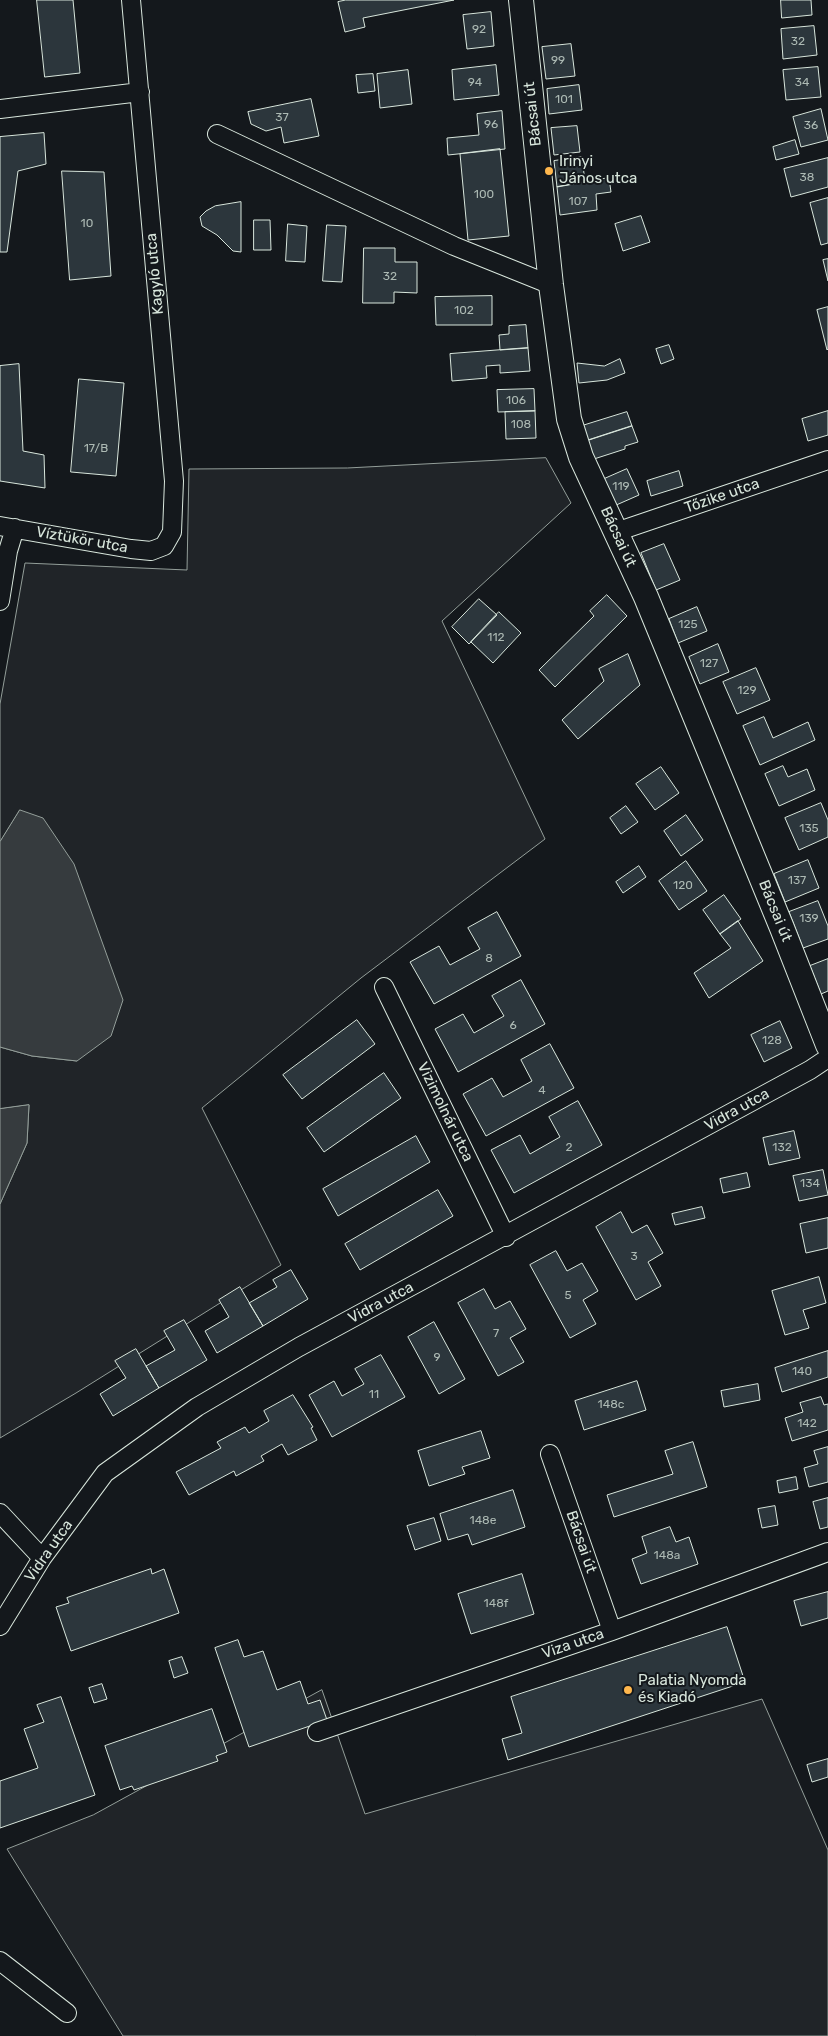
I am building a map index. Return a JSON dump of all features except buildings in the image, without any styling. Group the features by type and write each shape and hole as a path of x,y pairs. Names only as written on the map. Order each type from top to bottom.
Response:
{"main road":[{"name":"Bácsai út","path":"521,0 551,285 569,419 581,457 670,654 828,1045"}],"street":[{"name":"Kagyló utca","path":"131,0 174,481 172,532 164,546"},
{"path":"0,108 140,92"},
{"path":"217,134 454,246 551,285"},
{"name":"Tőzike utca","path":"616,532 828,460"},
{"path":"0,601 8,551 7,527"},
{"name":"Víztükör utca","path":"7,527 131,549 151,551 164,546"},
{"name":"Vizimolnár utca","path":"384,987 506,1237"},
{"name":"Vidra utca","path":"0,1626 42,1558 106,1473 197,1407 299,1348 506,1237 810,1070 828,1058"},
{"name":"Bácsai út","path":"550,1454 612,1631"},
{"path":"0,1513 42,1558"},
{"name":"Viza utca","path":"318,1732 612,1631 828,1552"},
{"path":"0,1961 67,2014"}],"shaded area":[{"path":"546,458 571,503 442,621 545,839 361,978 202,1108 281,1265 76,1393 0,1438 0,1204 27,1143 29,1105 0,1109 0,1047 32,1056 77,1061 20,810 0,842 0,704 25,563 187,570 189,469 347,468"},
{"path":"20,810 43,818 74,864 123,1000 111,1036 77,1061 32,1056 0,1047 0,842"},
{"path":"29,1105 27,1143 0,1204 0,1109"},
{"path":"322,1690 365,1814 762,1699 828,1850 828,2036 123,2036 7,1849 93,1815"}],"place":[{"name":"Irinyi János utca","path":"549,171"},
{"name":"Palatia Nyomda és Kiadó","path":"628,1690"}]}
